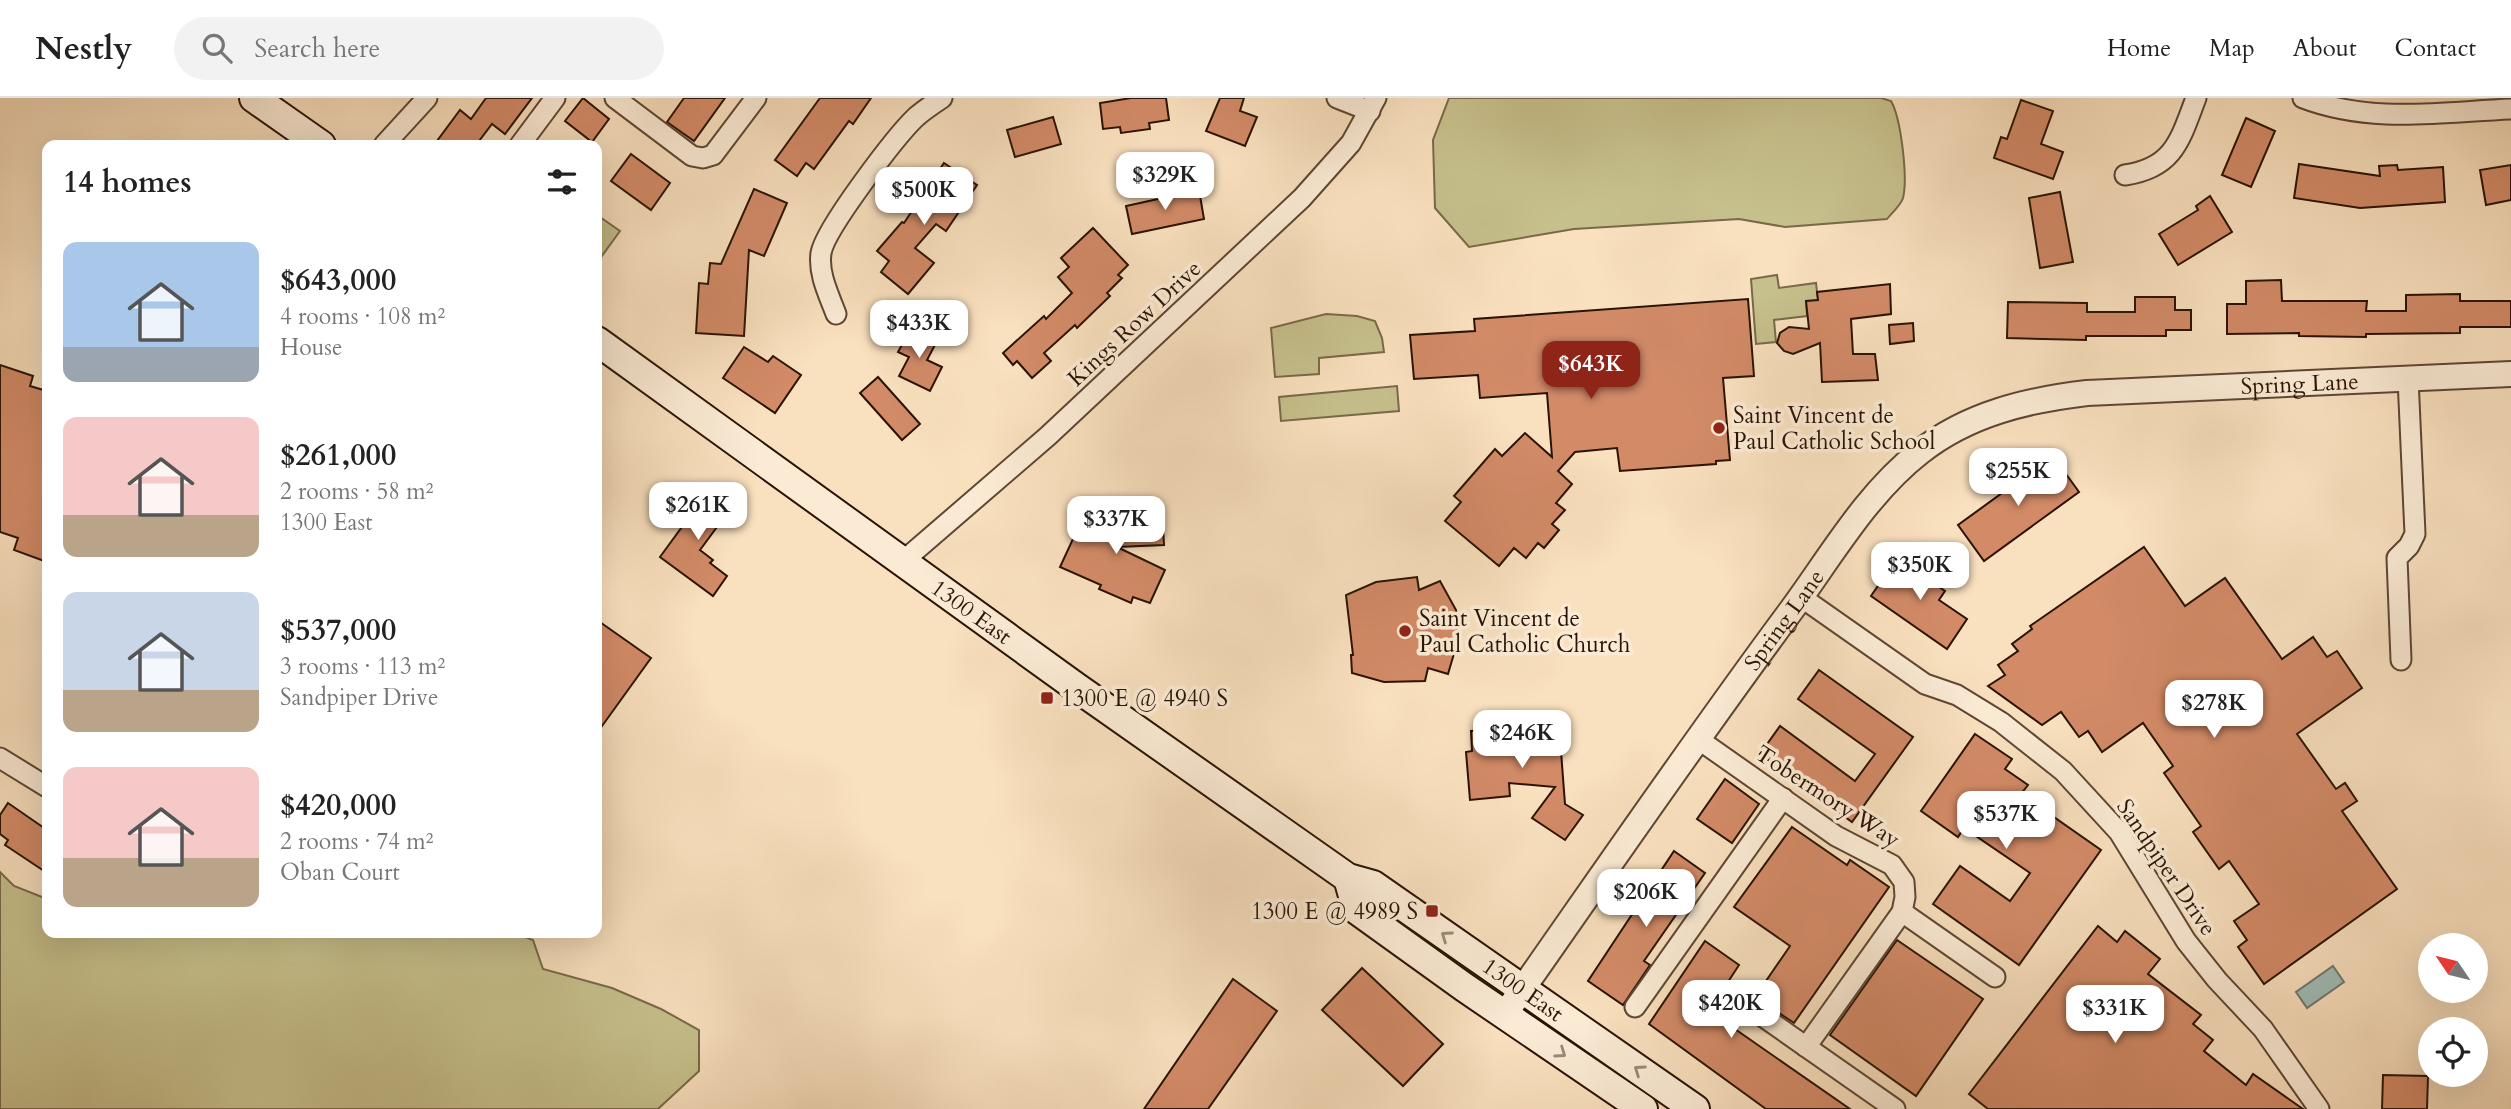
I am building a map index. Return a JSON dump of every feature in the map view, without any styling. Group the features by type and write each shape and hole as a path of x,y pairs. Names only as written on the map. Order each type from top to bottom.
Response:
{"main road":[{"path":"254,98 314,140"},
{"name":"1300 East","path":"602,345 902,562 1348,878 1373,885 1695,1109"},
{"name":"1300 East","path":"1348,878 1357,910 1643,1109"}],"street":[{"path":"389,140 427,98"},
{"path":"524,140 555,98"},
{"path":"615,98 692,156 703,158 717,151 756,98"},
{"path":"836,314 825,285 821,264 828,233 897,139 916,118 942,98"},
{"path":"1337,98 1373,104"},
{"path":"2125,175 2145,172 2166,159 2180,138 2196,98"},
{"path":"2303,98 2355,113 2397,116 2511,109"},
{"name":"Kings Row Drive","path":"902,562 1048,436 1302,198 1351,143 1373,104"},
{"name":"Spring Lane","path":"1505,1014 1698,739 1868,505 1905,464 1949,432 1993,412 2035,401 2101,392 2511,374"},
{"path":"2401,660 2397,558 2412,543 2415,534 2408,378"},
{"name":"Sandpiper Drive","path":"1801,597 1925,684 1957,695 2001,722 2063,771 2119,832 2186,941 2217,980 2263,1029 2319,1109"},
{"name":"Tobermory Way","path":"1698,739 1836,836 1897,869 1905,889 1902,912"},
{"path":"0,758 42,784"},
{"path":"1635,1007 1783,799"},
{"path":"1806,1047 1902,912 1995,976"},
{"path":"1755,1011 1895,1109"}],"shaded area":[{"path":"1449,98 1881,98 1891,101 1901,134 1903,198 1887,219 1785,227 1739,219 1574,229 1469,247 1435,208 1433,140"},
{"path":"602,218 620,231 602,256"},
{"path":"1777,275 1779,288 1816,283 1818,300 1806,302 1807,316 1774,320 1776,342 1756,344 1751,279"},
{"path":"1326,314 1357,316 1375,321 1384,352 1319,358 1319,374 1275,377 1271,328"},
{"path":"1397,386 1399,411 1281,421 1279,397"},
{"path":"0,872 14,886 42,897 42,938 528,938 533,940 543,969 612,988 661,1009 699,1030 699,1071 658,1109 0,1109"}],"water":[{"path":"2333,966 2344,982 2307,1008 2296,992"}],"building":[{"path":"486,98 532,98 505,134 492,124 480,140 438,140 460,110 471,119"},
{"path":"583,98 609,119 593,140 589,140 565,121"},
{"path":"684,98 725,98 694,141 667,122"},
{"path":"820,98 871,98 853,124 849,121 814,169 806,163 797,176 775,160"},
{"path":"1131,98 1166,98 1169,120 1149,123 1150,129 1121,133 1120,127 1103,129 1100,103"},
{"path":"1220,98 1244,98 1240,111 1257,117 1245,146 1206,131"},
{"path":"2021,100 2053,111 2041,144 2063,152 2053,179 1994,158 2001,137 2007,139"},
{"path":"1053,117 1061,144 1015,157 1007,130"},
{"path":"2246,118 2275,131 2251,187 2222,175"},
{"path":"631,154 670,183 651,210 611,181"},
{"path":"944,163 977,185 946,231 936,224 915,248 934,263 908,294 881,272 889,261 877,251 902,222 904,223"},
{"path":"2299,164 2380,176 2379,166 2397,165 2398,170 2443,167 2445,202 2360,208 2294,198"},
{"path":"2511,165 2511,200 2486,205 2480,170"},
{"path":"754,189 787,203 764,256 749,250 744,336 696,333 699,283 708,284 710,263 721,264"},
{"path":"1199,190 1204,219 1132,234 1126,206"},
{"path":"2060,192 2073,262 2040,268 2029,198"},
{"path":"2210,196 2232,232 2178,265 2159,234 2198,210 2196,206"},
{"path":"1093,228 1128,265 1118,275 1122,278 1107,293 1110,296 1077,328 1075,325 1044,353 1051,361 1032,378 1017,361 1013,365 1003,353 1044,316 1046,319 1072,293 1058,277 1069,267 1061,258"},
{"path":"2281,280 2282,301 2367,301 2366,311 2406,311 2406,295 2460,294 2460,301 2511,301 2511,327 2460,327 2460,333 2366,334 2366,337 2299,336 2299,333 2227,334 2227,304 2246,304 2246,281"},
{"path":"1890,284 1891,314 1851,319 1853,354 1875,354 1878,380 1822,382 1820,343 1793,354 1784,351 1777,343 1780,333 1789,327 1809,329 1806,301 1818,300 1817,292"},
{"path":"2135,297 2175,297 2175,310 2191,310 2191,330 2166,330 2166,336 2086,336 2086,340 2007,338 2008,302 2087,303 2087,312 2135,312"},
{"path":"1748,299 1754,376 1723,378 1730,460 1716,461 1716,464 1620,471 1617,448 1575,452 1558,471 1572,484 1556,503 1565,510 1552,524 1559,530 1544,548 1538,543 1526,558 1514,548 1499,566 1445,521 1461,502 1454,496 1495,449 1502,456 1525,433 1552,457 1547,393 1480,398 1478,375 1414,379 1410,335 1475,331 1474,319"},
{"path":"1913,323 1914,341 1890,344 1889,325"},
{"path":"911,328 937,341 927,360 942,367 930,391 899,376 909,357 898,352"},
{"path":"744,347 768,362 773,356 801,375 775,413 723,378"},
{"path":"0,365 33,376 30,386 42,390 42,560 14,550 18,538 0,532"},
{"path":"878,377 920,424 902,440 860,393"},
{"path":"2053,456 2079,492 1984,561 1958,525"},
{"path":"704,488 731,508 700,550 713,560 710,563 727,576 713,596 660,557 684,524 680,520"},
{"path":"1117,511 1163,527 1164,545 1117,547 1165,570 1150,603 1133,597 1131,603 1099,589 1101,585 1060,567 1084,515 1110,527"},
{"path":"2144,547 2185,606 2225,578 2282,659 2313,637 2327,657 2337,651 2362,688 2297,734 2336,789 2345,783 2357,801 2342,811 2397,889 2264,984 2238,947 2247,940 2234,921 2259,904 2229,861 2219,869 2193,832 2201,826 2164,773 2173,766 2143,723 2102,752 2088,731 2079,737 2061,712 2042,725 1988,686 2005,675 1998,665 2018,651 2012,644 2032,629 2030,626"},
{"path":"1921,552 1937,562 1926,578 1945,591 1939,600 1967,619 1947,649 1871,596 1889,570 1902,579"},
{"name":"Saint Vincent de Paul Catholic Church","path":"1417,577 1419,590 1440,581 1456,610 1458,640 1448,674 1428,668 1425,681 1384,682 1352,673 1353,655 1346,595 1376,582"},
{"path":"602,624 651,658 602,726"},
{"path":"1819,670 1913,737 1852,822 1760,754 1780,726 1855,781 1875,754 1798,699"},
{"path":"1559,725 1565,804 1583,815 1565,840 1532,818 1555,787 1509,783 1510,796 1470,800 1466,752 1472,751 1471,731"},
{"path":"1975,734 2012,759 2005,769 2028,785 2021,794 2101,850 2019,965 1933,904 1960,866 2010,901 2030,873 1964,828 1958,837 1921,811"},
{"path":"1725,779 1759,804 1732,843 1697,819"},
{"path":"8,803 42,827 42,870 5,845 8,840 0,834 0,815"},
{"path":"1792,827 1847,865 1850,860 1889,887 1794,1023 1755,997 1790,946 1734,907"},
{"path":"1674,851 1705,873 1644,961 1650,965 1623,1005 1588,981"},
{"path":"2098,926 2117,942 2125,931 2160,959 2148,974 2201,1015 2193,1024 2213,1040 2204,1051 2246,1085 2253,1074 2303,1109 1988,1109 1969,1094"},
{"path":"1897,940 1983,999 1916,1096 1830,1035"},
{"path":"1705,941 1739,965 1709,1011 1850,1109 1766,1109 1649,1024"},
{"path":"1362,968 1443,1044 1403,1086 1322,1010"},
{"path":"1233,979 1277,1011 1208,1109 1144,1109"},
{"path":"2383,1075 2418,1076 2418,1087 2428,1087 2427,1109 2382,1109"}],"place":[{"name":"Saint Vincent de Paul Catholic School","path":"1719,428"},
{"name":"Saint Vincent de Paul Catholic Church","path":"1405,631"},
{"name":"1300 E @ 4940 S","path":"1047,698"},
{"name":"1300 E @ 4989 S","path":"1432,911"}]}
